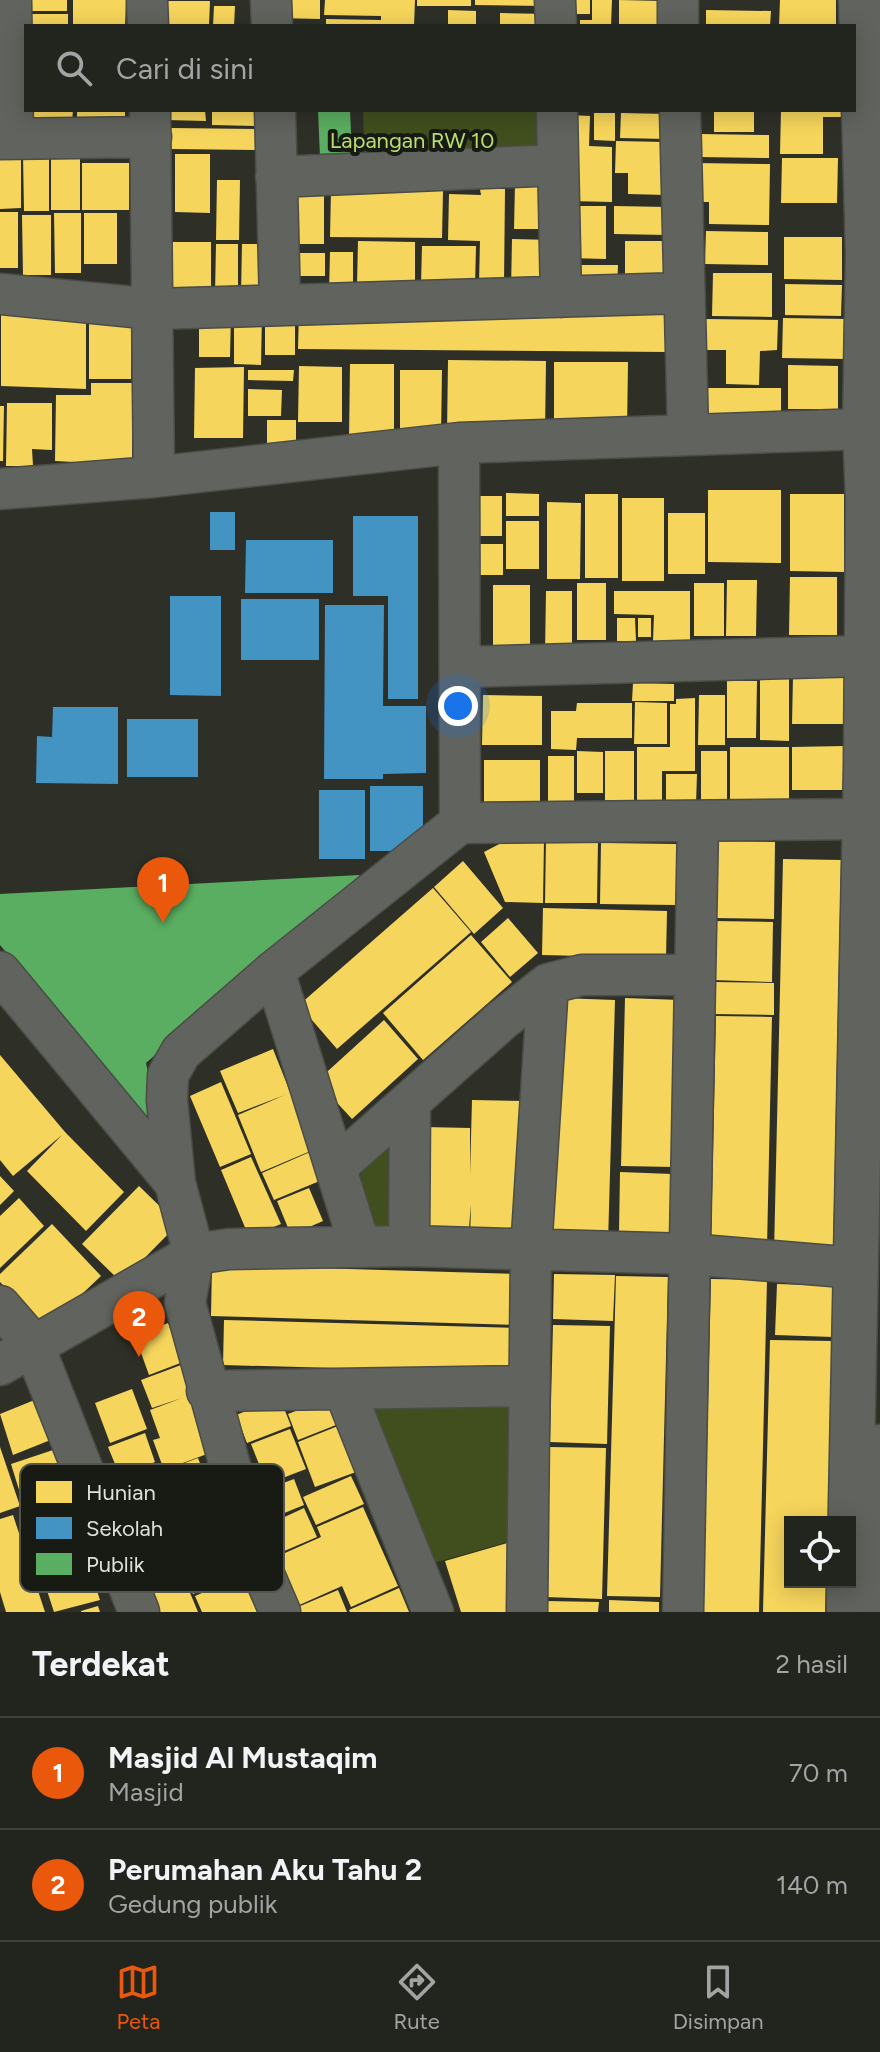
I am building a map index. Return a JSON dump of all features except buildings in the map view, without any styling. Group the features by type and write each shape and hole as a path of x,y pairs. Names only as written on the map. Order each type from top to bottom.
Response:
{"street":[{"path":"11,0 6,139 150,123 154,477"},
{"path":"147,0 148,24"},
{"path":"271,0 272,24"},
{"path":"555,0 556,24"},
{"path":"678,0 678,24"},
{"path":"851,1516 865,819 873,767 866,656 874,507 865,429 874,264 861,0"},
{"path":"275,112 280,305"},
{"path":"557,112 561,297"},
{"path":"680,112 688,433"},
{"path":"276,177 558,165"},
{"path":"0,294 154,309 683,293"},
{"path":"0,489 154,477 459,443 865,429"},
{"path":"459,443 460,823"},
{"path":"460,667 866,656"},
{"path":"228,1464 185,1303 194,1254 175,1183 168,1075 181,1052 274,971 460,823 865,819"},
{"path":"683,1612 698,822"},
{"path":"274,971 360,1246"},
{"path":"0,972 175,1183"},
{"path":"337,1166 548,984 582,975 695,975"},
{"path":"527,1612 527,1386 531,1251 548,984"},
{"path":"409,1246 410,1102"},
{"path":"0,1365 194,1254 229,1249 409,1246 688,1254 856,1268"},
{"path":"0,1306 33,1344 80,1464"},
{"path":"207,1391 527,1386"},
{"path":"344,1389 433,1612"},
{"path":"880,1445 877,1577 880,1598"},
{"path":"849,1588 849,1612"},
{"path":"131,1592 139,1612"},
{"path":"271,1592 280,1612"}],"green space":[{"name":"Lapangan RW 10","path":"363,112 544,112 546,166 365,171"},
{"path":"396,1137 400,1233 378,1235 357,1163"},
{"path":"520,1391 518,1539 430,1564 365,1397"}],"place":[{"name":"Masjid Al Mustaqim","path":"163,923"},
{"name":"Perumahan Aku Tahu 2","path":"139,1357"}]}
